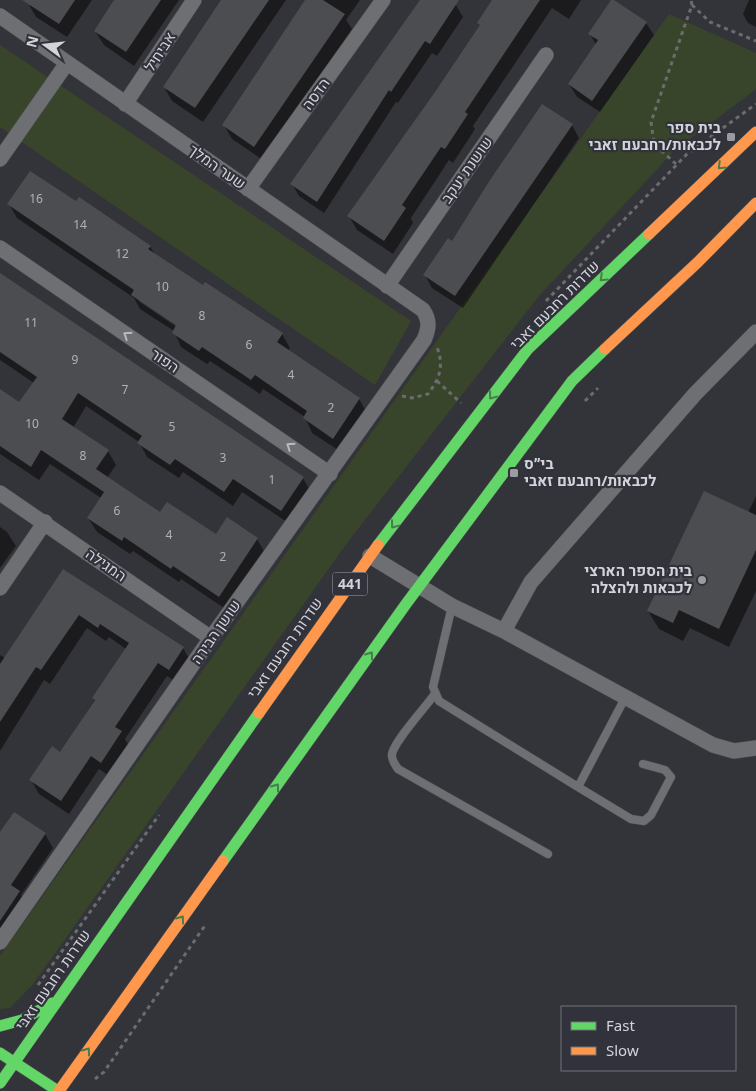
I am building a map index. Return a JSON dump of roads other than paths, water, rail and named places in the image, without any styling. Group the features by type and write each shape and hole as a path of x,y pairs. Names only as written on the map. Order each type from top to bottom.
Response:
{"main road":[{"name":"שדרות רחבעם זאבי","path":"0,1084 370,556 528,349 756,132"},
{"path":"0,1053 58,1091 420,586 572,381 698,262 756,203"},
{"path":"722,236 756,215"},
{"path":"0,1026 22,1020 58,999"},
{"path":"0,1084 10,1091"}],"street":[{"name":"אביחיל","path":"125,104 194,0"},
{"name":"הדסה","path":"248,189 383,0"},
{"name":"שער המלך","path":"0,16 423,310 428,326"},
{"name":"שושנת יעקב","path":"387,286 546,55"},
{"path":"0,159 66,63"},
{"name":"הפור","path":"0,248 330,474"},
{"name":"שושן הבירה","path":"0,942 211,638 424,340 428,326"},
{"path":"504,631 531,582 695,394 756,332"},
{"name":"המגילה","path":"0,493 45,522 211,638"},
{"path":"0,588 45,522"},
{"path":"370,556 452,606 504,631 713,745 734,751 756,748"}],"lane":[{"path":"452,606 432,687 434,696 439,702 631,820 644,822 651,815 671,777 665,770 643,764"},
{"path":"434,696 401,739 392,754 393,761 398,769 548,854"},
{"path":"578,787 625,698"}],"place":[{"name":"בית ספר לכבאות/רחבעם זאבי","path":"731,137"},
{"name":"בי״ס לכבאות/רחבעם זאבי","path":"514,473"},
{"name":"בית הספר הארצי לכבאות ולהצלה","path":"702,580"}]}
